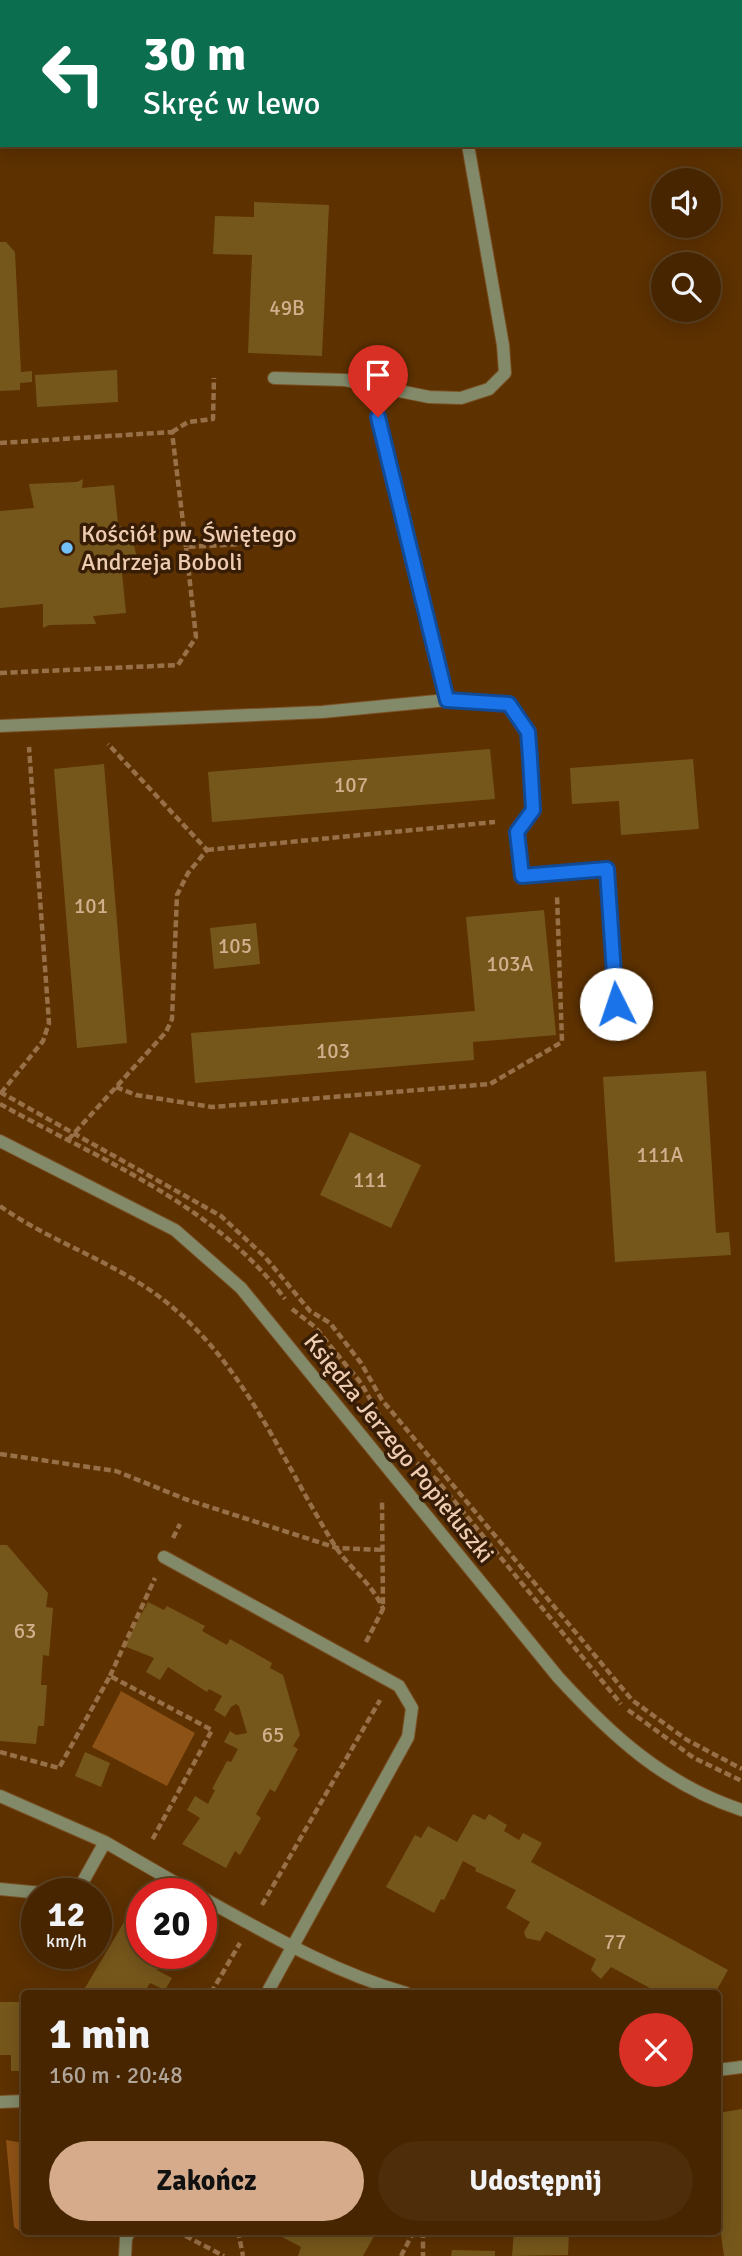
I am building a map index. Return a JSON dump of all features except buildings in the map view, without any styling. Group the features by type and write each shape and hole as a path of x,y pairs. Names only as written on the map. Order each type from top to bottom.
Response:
{"street":[{"path":"274,378 345,380 429,397 461,398 489,389 505,373 503,345 468,147"},
{"path":"378,417 447,700"},
{"path":"0,726 322,712 447,700 509,704 528,732 533,810 517,832 522,876 607,869 616,1004"},
{"name":"Księdza Jerzego Popiełuszki","path":"0,1141 175,1230 241,1287 558,1677 608,1731 667,1775 742,1810"},
{"path":"164,1557 391,1681 399,1686 412,1708 408,1737 269,1990"},
{"path":"0,1796 105,1842 168,1878"},
{"path":"85,1878 105,1842"},
{"path":"0,1889 21,1891"},
{"path":"217,1906 293,1949 363,1981 395,1990"},
{"path":"721,2070 742,2067"},
{"path":"0,2102 21,2101"},
{"path":"125,2256 128,2235"}],"path":[{"path":"0,443 172,432 188,422 213,419 214,378"},
{"path":"0,673 178,665 196,637 172,432"},
{"path":"186,547 281,542"},
{"path":"90,722 207,850"},
{"path":"27,725 49,1023 43,1041 0,1093 197,1200 242,1233 310,1311 330,1323 361,1363 382,1400 615,1682 632,1700 687,1740 742,1769"},
{"path":"68,1140 166,1032 172,1019 177,895 188,873 207,850 511,820 524,822"},
{"path":"116,1087 159,1099 212,1107 499,1081 562,1042 557,873"},
{"path":"0,1206 24,1223 145,1286 209,1339 271,1429 337,1548 376,1592 383,1609"},
{"path":"0,1454 116,1471 185,1499 337,1548 384,1550"},
{"path":"373,1627 383,1609 382,1499"},
{"path":"0,1752 59,1768 110,1676 180,1524"},
{"path":"110,1676 212,1730 140,1862"},
{"path":"213,1990 391,1681"},
{"path":"188,2235 224,2256"},
{"path":"239,2235 243,2256"},
{"path":"401,2256 412,2235"},
{"path":"423,2235 423,2256"}],"shaded area":[{"path":"121,1691 195,1733 167,1786 92,1747"},
{"path":"6,2140 21,2142 21,2232 14,2227"}],"place":[{"name":"Kościół pw. Świętego Andrzeja Boboli","path":"67,548"}],"route":[{"path":"378,417 447,700 509,704 528,732 533,810 517,832 522,876 607,869 616,1004"}]}
